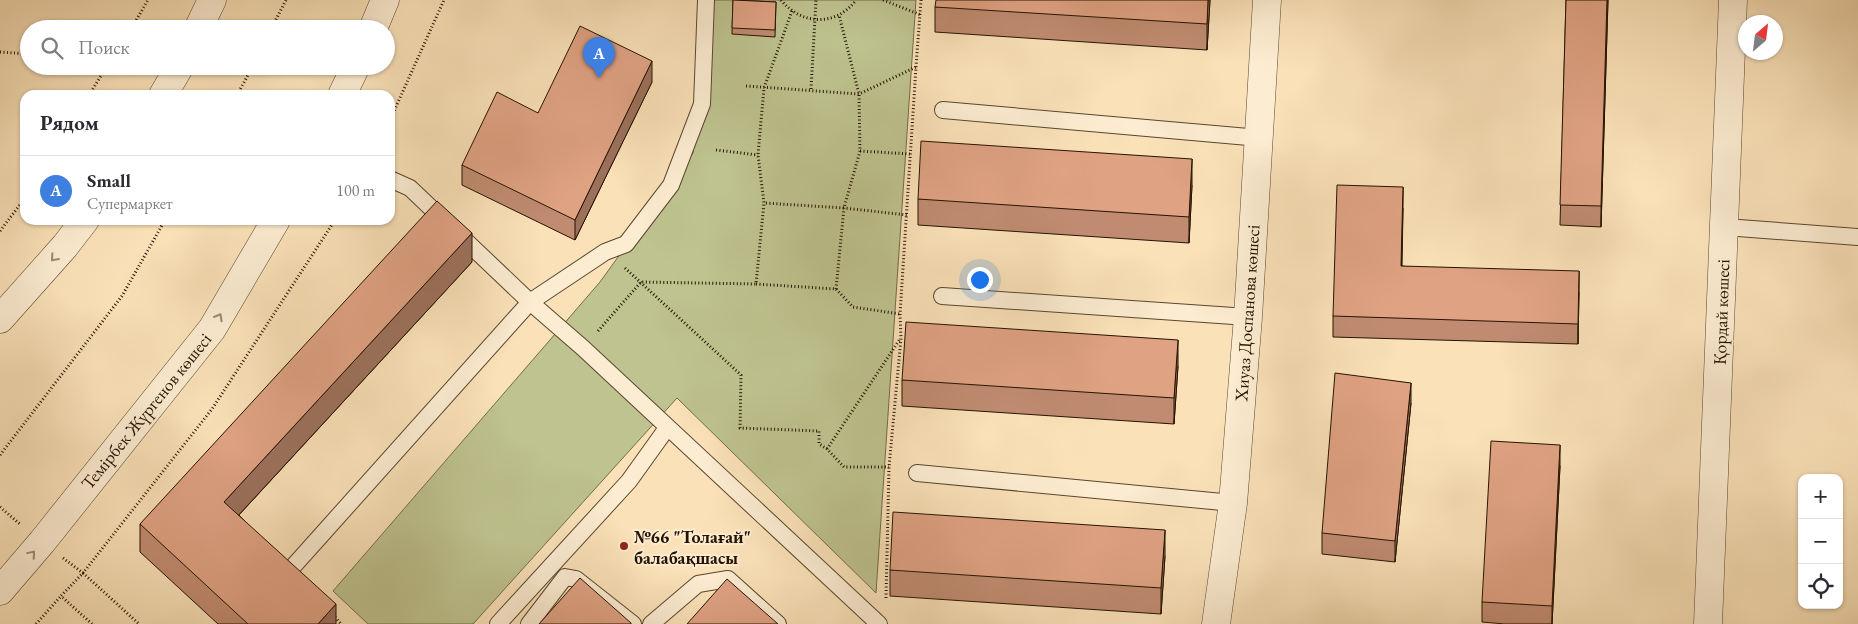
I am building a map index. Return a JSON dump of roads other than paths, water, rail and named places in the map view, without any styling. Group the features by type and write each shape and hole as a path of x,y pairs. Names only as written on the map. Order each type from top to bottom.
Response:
{"street":[{"path":"202,20 212,0"},
{"path":"377,20 385,0"},
{"name":"Хиуаз Доспанова көшесі","path":"1216,624 1233,503 1248,317 1267,0"},
{"name":"Қордай көшесі","path":"1708,624 1733,0"},
{"path":"165,90 174,75"},
{"path":"344,90 352,75"},
{"path":"0,319 81,225"},
{"name":"Темірбек Жүргенов көшесі","path":"0,591 42,542 212,329 273,225"}],"lane":[{"path":"290,570 530,302 605,252 626,244 672,185 702,104 706,0"},
{"path":"943,110 1260,138"},
{"path":"395,181 410,188 530,302 583,348 666,428 879,624"},
{"path":"1725,227 1858,237"},
{"path":"942,296 1248,317"},
{"path":"498,624 629,480 666,428"},
{"path":"917,473 1233,503"},
{"path":"529,624 565,577 576,579 633,624"},
{"path":"651,624 698,584 728,579 778,624"}],"place":[{"name":"Small","path":"599,78"},
{"name":"№66 \"Толағай\" балабақшасы","path":"624,546"}]}
